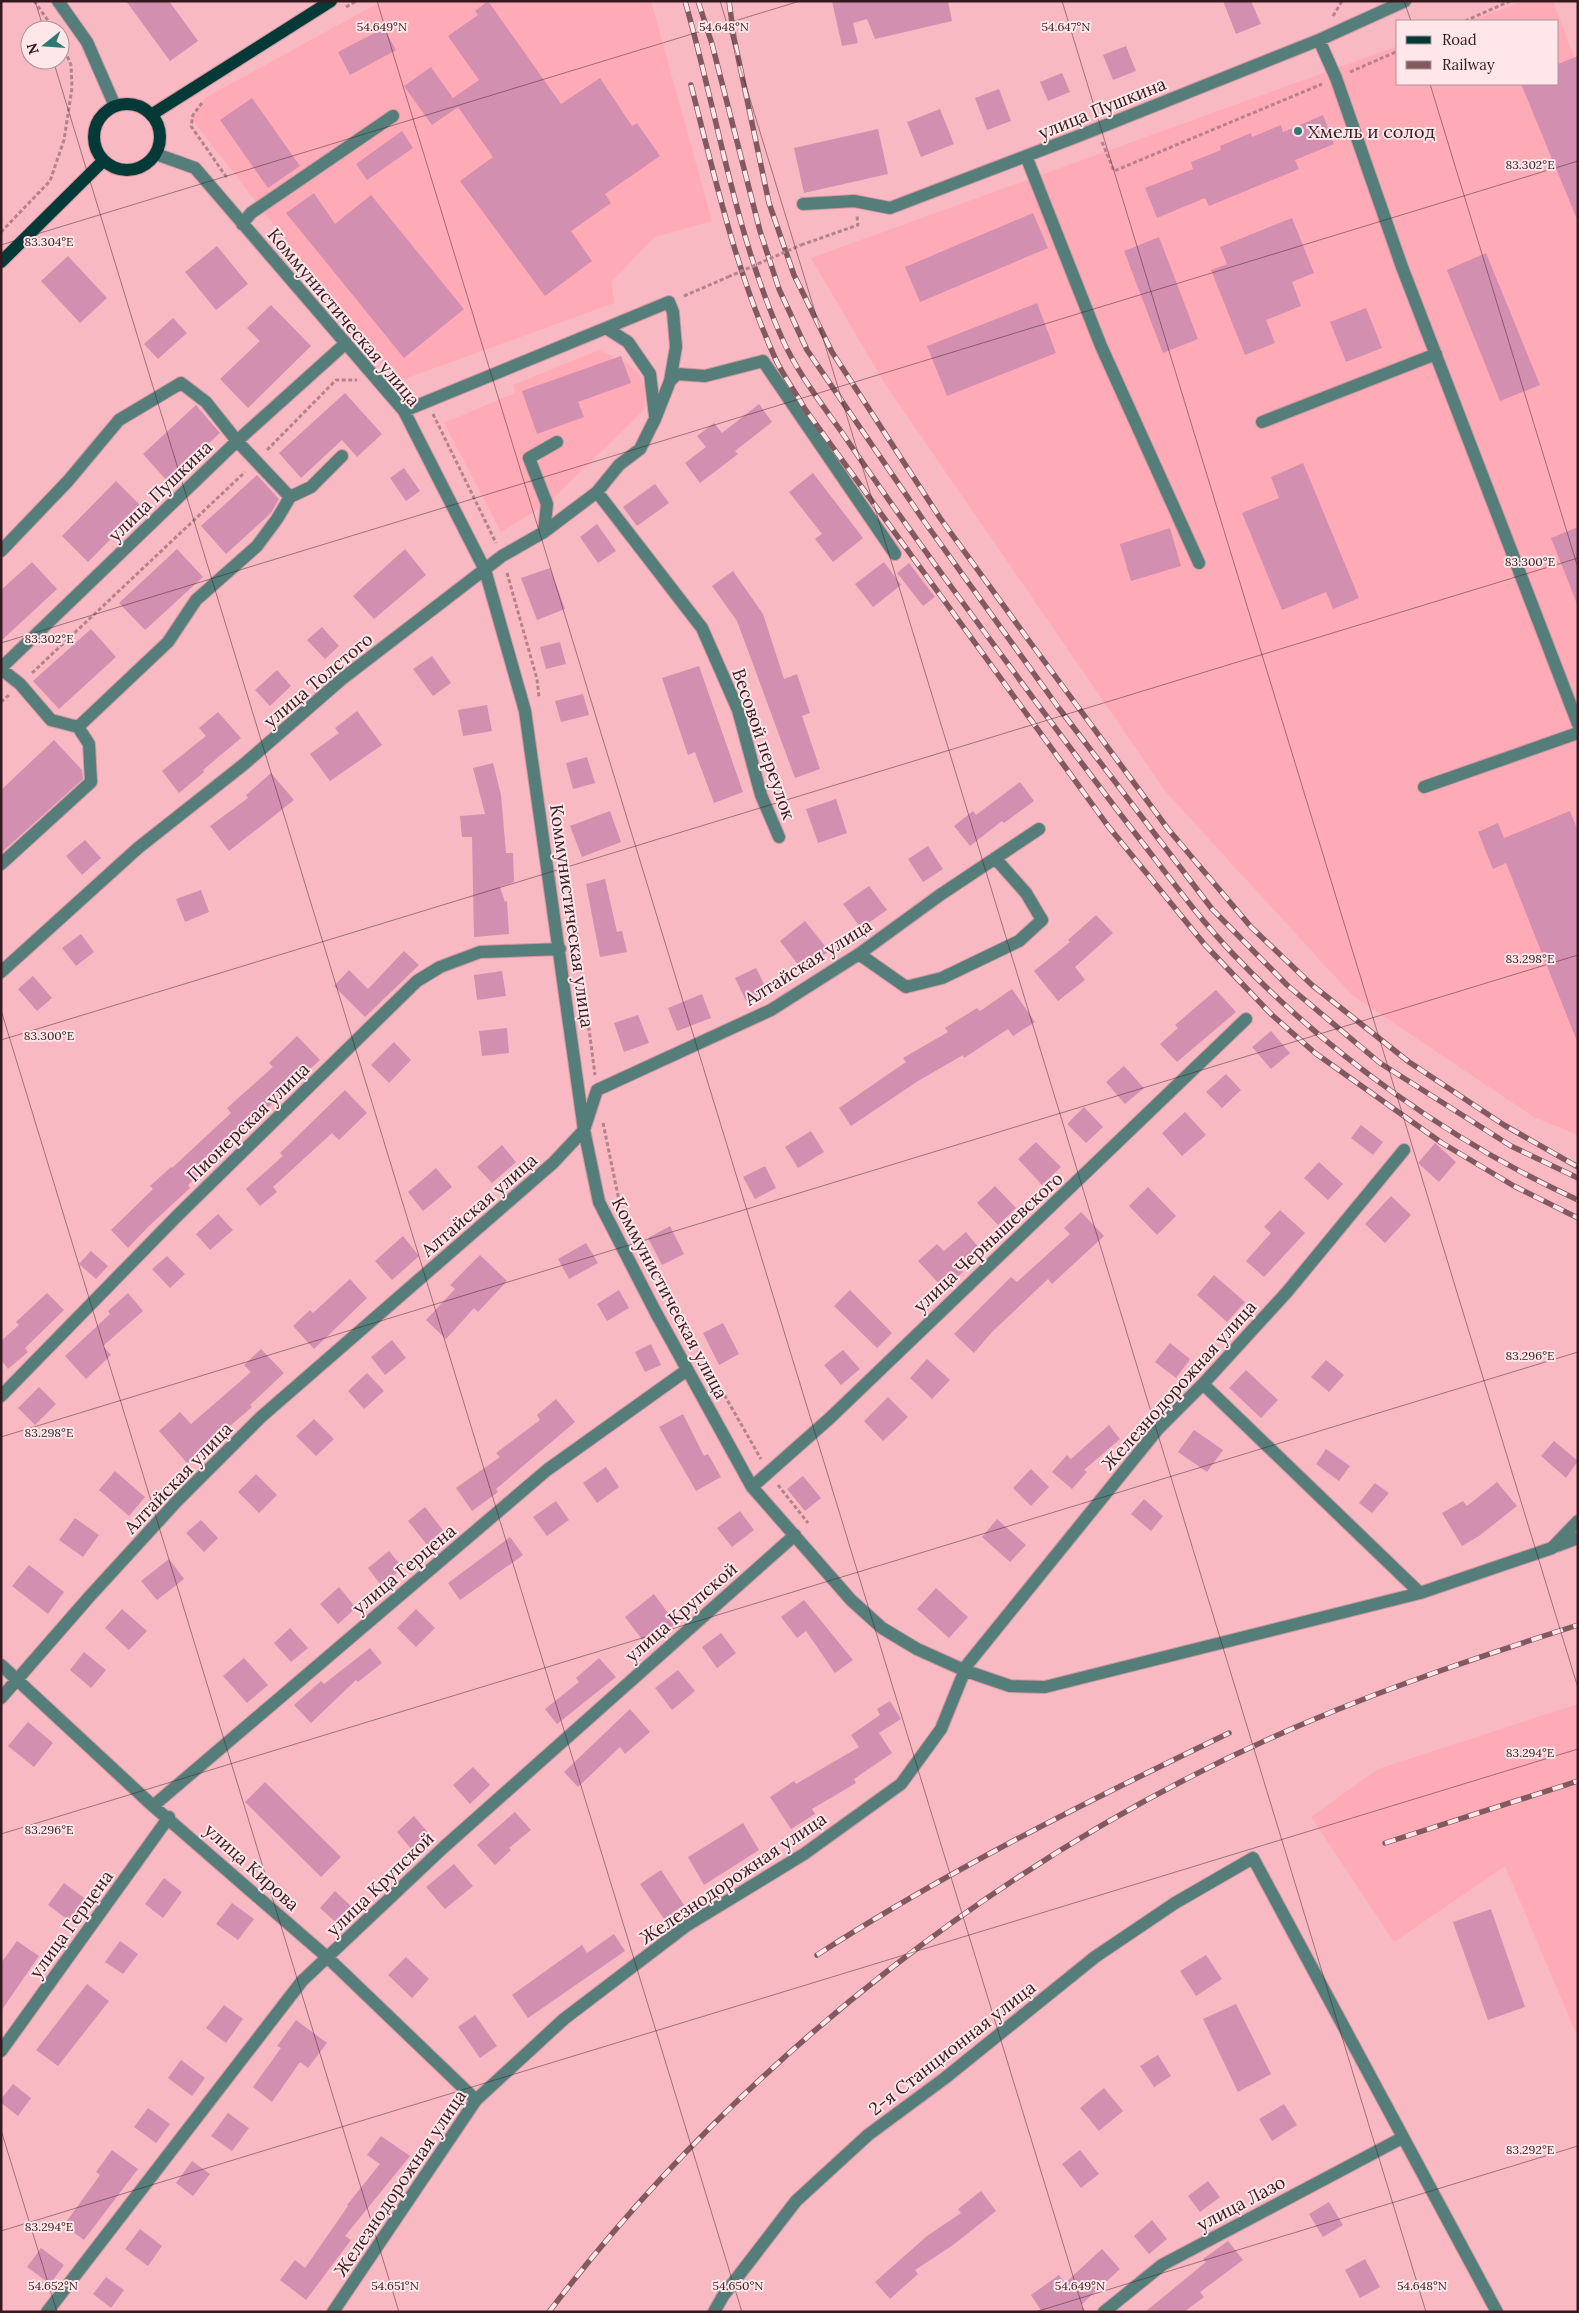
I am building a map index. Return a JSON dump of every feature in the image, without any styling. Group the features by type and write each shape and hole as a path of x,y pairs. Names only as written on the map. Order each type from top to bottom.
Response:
{"main road":[{"path":"152,115 335,6"},
{"path":"135,105 152,115 160,134 156,154 141,168 131,170 121,170 103,161 97,152 94,130 98,120 106,112 115,106 135,105"},
{"path":"1,262 103,161"}],"street":[{"path":"58,1 87,42 115,106"},
{"name":"улица Пушкина","path":"803,204 854,201 890,208 1096,129 1319,40 1376,7 1405,1"},
{"path":"1319,40 1336,78 1402,267 1578,724"},
{"path":"242,224 251,214 393,116"},
{"name":"Коммунистическая улица","path":"156,154 194,168 404,411 485,570 525,711 560,948 584,1130 599,1202 687,1370 752,1487 851,1600 882,1628 917,1649 966,1671"},
{"path":"1026,156 1101,346 1199,563"},
{"path":"404,411 669,302"},
{"name":"улица Толстого","path":"1,972 138,848 243,765 342,679 502,556 544,532 597,492 619,465 640,449 656,419 670,381 676,347 673,312 669,302"},
{"path":"606,328 628,342 650,374 656,419"},
{"name":"улица Пушкина","path":"1,668 238,441 346,342"},
{"path":"1262,422 1436,354"},
{"path":"670,381 677,374 705,376 763,360 895,554"},
{"path":"1,551 68,481 119,420 181,383 206,402 238,441 290,497"},
{"path":"544,532 547,504 529,458 556,442"},
{"path":"78,727 168,642 196,600 257,546 277,519 290,497 311,487 342,456"},
{"name":"Весовой переулок","path":"597,492 702,628 738,710 761,794 778,837"},
{"path":"1,668 20,684 51,720 78,727 89,744 91,782 1,864"},
{"path":"1424,787 1578,733"},
{"name":"Алтайская улица","path":"1,1698 171,1508 262,1417 553,1163 584,1130 597,1090 770,1010 859,954 1039,829"},
{"path":"859,954 906,987 942,978 1019,940 1042,920 1026,893 996,858"},
{"name":"Пионерская улица","path":"1,1396 177,1216 417,981 440,967 480,952 560,948"},
{"name":"улица Чернышевского","path":"752,1487 830,1418 1246,1019"},
{"name":"Железнодорожная улица","path":"333,2312 476,2100 564,2019 686,1926 804,1854 901,1784 941,1729 967,1665 1158,1429 1203,1384 1286,1292 1404,1150"},
{"name":"улица Герцена","path":"153,1806 547,1470 687,1370"},
{"path":"1203,1384 1420,1593"},
{"path":"1552,1548 1578,1521"},
{"name":"улица Крупской","path":"47,2312 302,1981 451,1841 795,1535"},
{"path":"966,1671 1010,1686 1045,1687 1420,1593 1578,1538"},
{"name":"улица Кирова","path":"1,1665 153,1806 169,1817 328,1958 476,2100"},
{"name":"улица Герцена","path":"1,2051 169,1817"},
{"name":"2-я Станционная улица","path":"714,2312 796,2201 868,2135 945,2078 1095,1957 1175,1903 1253,1858 1402,2138"},
{"path":"1402,2138 1497,2312"},
{"name":"улица Лазо","path":"1104,2312 1162,2265 1402,2138"}],"path":[{"path":"34,1 48,20"},
{"path":"335,6 356,1"},
{"path":"1467,20 1510,1"},
{"path":"1096,129 1114,171 1396,52"},
{"path":"1,232 50,181 64,140 72,88 70,63"},
{"path":"206,100 193,115 191,126 230,182"},
{"path":"669,302 801,245 858,225"},
{"path":"1,702 256,461 336,380 375,379"}],"shaded area":[{"path":"382,1 651,1 712,221 655,237 612,281 614,303 396,382 191,118 205,98"},
{"path":"1525,1 1553,1 1578,67 1578,1135 1534,1117 1352,995 1166,792 885,384 811,258 1396,47 1396,85 1559,85 1559,20 1472,20"},
{"path":"599,350 628,364 638,373 646,390 644,410 547,504 501,532 444,423 515,393 513,385"},
{"path":"1578,1704 1578,2038 1505,1866 1394,1942 1311,1817 1378,1769"}],"building":[{"path":"126,1 169,1 198,41 170,61"},
{"path":"488,1 561,104 600,78 632,126 637,123 660,156 605,194 611,203 571,231 592,261 545,296 460,181 493,157 458,107 432,125 404,86 431,67 453,98 479,80 448,36 478,15 475,11"},
{"path":"832,1 948,1 952,21 875,39 867,19 853,23 858,43 842,46"},
{"path":"1223,1 1251,1 1261,24 1236,34"},
{"path":"384,28 396,50 350,75 338,52"},
{"path":"1126,46 1136,71 1113,80 1103,55"},
{"path":"1578,56 1578,219 1521,85 1559,85 1559,64"},
{"path":"1062,73 1070,92 1048,101 1040,82"},
{"path":"999,89 1011,121 987,130 975,98"},
{"path":"252,98 300,166 268,188 220,120"},
{"path":"940,109 954,144 921,157 907,122"},
{"path":"1323,115 1334,144 1295,160 1299,169 1209,206 1205,198 1157,218 1145,188 1193,169 1191,162 1221,150 1220,146 1251,133 1252,137 1281,125 1283,132"},
{"path":"878,129 888,174 804,193 794,148"},
{"path":"402,131 413,148 367,180 356,164"},
{"path":"314,193 335,224 371,195 464,309 404,358 286,213"},
{"path":"1033,213 1048,248 920,302 905,267"},
{"path":"1292,218 1314,273 1292,282 1301,306 1266,320 1275,343 1245,355 1211,270 1227,264 1220,247"},
{"path":"1159,237 1198,339 1163,353 1124,251"},
{"path":"217,246 248,284 216,310 185,272"},
{"path":"1486,253 1540,385 1500,401 1447,270"},
{"path":"68,256 107,298 80,323 41,281"},
{"path":"1037,303 1056,353 947,396 927,346"},
{"path":"271,305 311,346 248,408 220,379 260,341 247,328"},
{"path":"1366,308 1382,348 1346,362 1330,322"},
{"path":"173,318 187,333 158,359 144,344"},
{"path":"621,356 631,383 578,402 584,417 537,434 522,391"},
{"path":"345,393 382,434 357,457 342,440 301,478 279,453"},
{"path":"759,404 772,422 735,451 738,454 700,483 685,463 706,447 697,436 714,423 722,433"},
{"path":"196,405 220,433 167,481 143,454"},
{"path":"1303,463 1359,598 1333,609 1326,592 1282,610 1242,513 1279,498 1271,477"},
{"path":"404,468 420,491 406,501 390,478"},
{"path":"813,473 863,538 833,562 815,539 822,534 789,492"},
{"path":"257,475 279,499 271,513 226,554 201,526"},
{"path":"116,481 142,507 88,562 62,536"},
{"path":"655,484 669,503 637,526 623,507"},
{"path":"597,524 616,551 598,563 580,537"},
{"path":"1578,527 1578,604 1577,604 1551,538"},
{"path":"1170,528 1181,566 1131,581 1120,544"},
{"path":"177,549 203,577 145,630 119,603"},
{"path":"405,549 426,575 374,619 353,596"},
{"path":"32,562 57,589 1,641 1,590"},
{"path":"884,562 901,585 873,607 855,584"},
{"path":"909,563 935,597 923,606 897,573"},
{"path":"550,568 565,609 537,620 521,578"},
{"path":"733,571 763,614 784,679 797,674 810,713 802,716 820,769 795,778 737,621 712,586"},
{"path":"322,627 339,646 325,659 307,640"},
{"path":"91,629 116,657 59,709 33,681"},
{"path":"560,642 566,664 546,669 540,647"},
{"path":"432,656 451,683 433,696 413,669"},
{"path":"699,666 743,792 714,803 695,752 688,755 662,678"},
{"path":"277,670 291,686 270,706 255,690"},
{"path":"583,694 589,715 561,722 555,701"},
{"path":"487,705 492,731 463,736 458,710"},
{"path":"357,711 382,745 330,781 310,754 339,733 335,728"},
{"path":"218,712 241,738 179,793 162,771 206,736 199,728"},
{"path":"54,740 82,770 83,779 1,853 1,790"},
{"path":"587,757 595,783 573,789 566,763"},
{"path":"493,763 501,795 506,853 513,853 514,882 500,887 505,902 507,901 509,934 474,937 472,837 462,837 460,816 485,814 473,768"},
{"path":"271,773 294,800 229,851 210,826 248,798 246,795"},
{"path":"1020,782 1034,801 1004,823 1002,821 970,846 954,826 973,811 976,815"},
{"path":"836,799 847,833 818,843 806,809"},
{"path":"610,811 621,842 582,857 570,826"},
{"path":"1570,811 1578,831 1577,1041 1506,863 1493,869 1478,832 1498,823 1504,838"},
{"path":"85,840 101,858 82,875 66,856"},
{"path":"928,846 943,869 923,882 908,859"},
{"path":"605,879 617,932 622,931 627,952 600,957 586,884"},
{"path":"869,886 887,910 861,928 843,904"},
{"path":"201,890 209,912 185,922 176,899"},
{"path":"1096,915 1113,933 1075,967 1085,980 1058,1001 1034,971 1070,942 1068,940"},
{"path":"805,921 829,951 803,971 780,941"},
{"path":"81,934 94,952 76,966 62,948"},
{"path":"404,951 419,965 365,1017 334,986 349,970 368,989"},
{"path":"756,968 767,990 746,1001 735,978"},
{"path":"502,971 506,996 477,1000 474,975"},
{"path":"33,976 52,998 37,1011 18,989"},
{"path":"1012,989 1035,1022 1013,1036 1008,1029 964,1058 963,1055 918,1081 851,1126 839,1108 906,1062 903,1058 948,1032 945,1028 977,1008 980,1011"},
{"path":"1216,990 1236,1012 1177,1062 1160,1044 1178,1028 1175,1025"},
{"path":"702,994 711,1018 677,1031 668,1008"},
{"path":"638,1015 649,1043 624,1052 614,1023"},
{"path":"507,1028 509,1053 482,1056 479,1031"},
{"path":"1271,1031 1290,1053 1271,1069 1252,1047"},
{"path":"297,1036 320,1060 226,1146 228,1148 188,1185 190,1188 128,1248 111,1230 153,1189 150,1186 231,1113 227,1108 273,1067 269,1063"},
{"path":"394,1042 411,1060 389,1083 371,1065"},
{"path":"1124,1066 1144,1088 1125,1104 1106,1082"},
{"path":"1226,1074 1241,1090 1222,1108 1206,1092"},
{"path":"345,1090 367,1113 339,1140 332,1133 273,1187 277,1192 260,1206 246,1189 283,1156 280,1153"},
{"path":"1084,1107 1103,1127 1086,1143 1067,1124"},
{"path":"1185,1112 1206,1135 1182,1156 1162,1133"},
{"path":"1361,1125 1383,1142 1373,1155 1351,1138"},
{"path":"811,1131 824,1152 798,1168 785,1147"},
{"path":"1036,1142 1061,1167 1042,1185 1018,1159"},
{"path":"1435,1143 1456,1162 1439,1182 1418,1163"},
{"path":"502,1145 516,1162 492,1183 477,1167"},
{"path":"1319,1162 1343,1184 1328,1200 1304,1178"},
{"path":"765,1166 776,1188 755,1199 743,1177"},
{"path":"436,1168 452,1187 423,1211 408,1192"},
{"path":"995,1186 1016,1208 998,1225 977,1203"},
{"path":"1148,1187 1176,1216 1157,1235 1129,1206"},
{"path":"1391,1196 1411,1215 1385,1243 1365,1224"},
{"path":"1280,1210 1305,1233 1264,1277 1246,1261 1271,1233 1264,1227"},
{"path":"1081,1212 1104,1236 1052,1284 1048,1279 992,1332 974,1353 954,1334 1011,1277 1017,1282 1070,1234 1064,1228"},
{"path":"218,1214 233,1230 210,1250 196,1234"},
{"path":"670,1226 684,1254 662,1265 648,1238"},
{"path":"966,1232 979,1248 957,1266 963,1272 944,1289 918,1261 937,1244 944,1251"},
{"path":"403,1236 419,1256 392,1280 375,1261"},
{"path":"586,1243 598,1263 569,1279 558,1259"},
{"path":"91,1251 108,1266 96,1279 79,1264"},
{"path":"480,1255 507,1281 478,1312 474,1308 446,1339 426,1320 455,1289 450,1285"},
{"path":"167,1256 185,1274 170,1288 152,1269"},
{"path":"1214,1275 1245,1302 1227,1322 1197,1295"},
{"path":"350,1279 367,1298 314,1349 293,1326 310,1310 313,1313"},
{"path":"619,1290 629,1308 607,1321 597,1304"},
{"path":"850,1290 892,1333 877,1348 834,1306"},
{"path":"47,1293 64,1310 25,1348 28,1352 8,1369 1,1360 1,1341 19,1325 16,1322"},
{"path":"128,1293 143,1311 103,1346 111,1355 86,1379 65,1356 110,1314 108,1311"},
{"path":"723,1323 739,1354 719,1365 703,1333"},
{"path":"392,1340 406,1358 385,1375 371,1357"},
{"path":"1170,1343 1190,1359 1176,1378 1155,1362"},
{"path":"651,1344 661,1365 645,1372 635,1352"},
{"path":"261,1349 284,1373 250,1405 252,1407 187,1463 159,1431 180,1412 191,1424 251,1372 244,1365"},
{"path":"843,1350 860,1369 841,1385 824,1365"},
{"path":"927,1359 950,1380 932,1399 910,1378"},
{"path":"1326,1360 1344,1375 1329,1392 1311,1377"},
{"path":"1246,1370 1278,1400 1261,1418 1229,1388"},
{"path":"367,1373 384,1391 364,1409 348,1391"},
{"path":"39,1387 56,1404 35,1425 18,1408"},
{"path":"888,1397 908,1417 883,1441 864,1421"},
{"path":"556,1399 575,1422 496,1489 498,1492 472,1511 456,1488 500,1457 496,1453 540,1420 537,1415"},
{"path":"683,1414 704,1456 708,1454 721,1477 696,1491 659,1427"},
{"path":"314,1419 334,1439 316,1456 296,1436"},
{"path":"1109,1425 1120,1439 1084,1470 1087,1472 1072,1489 1052,1472 1067,1455 1071,1459"},
{"path":"1194,1430 1223,1450 1207,1472 1178,1452"},
{"path":"1554,1441 1578,1461 1566,1478 1541,1456"},
{"path":"1326,1449 1350,1466 1339,1481 1316,1464"},
{"path":"606,1467 619,1487 597,1503 583,1483"},
{"path":"1031,1469 1049,1487 1031,1506 1013,1488"},
{"path":"115,1471 145,1497 129,1516 99,1490"},
{"path":"256,1474 277,1495 259,1513 238,1492"},
{"path":"803,1476 821,1498 805,1511 787,1489"},
{"path":"1497,1482 1517,1506 1479,1536 1462,1546 1442,1513 1463,1501 1467,1506"},
{"path":"1375,1483 1389,1493 1372,1513 1359,1503"},
{"path":"1144,1499 1163,1516 1151,1531 1131,1514"},
{"path":"556,1501 569,1520 547,1536 533,1517"},
{"path":"425,1507 445,1533 428,1546 408,1521"},
{"path":"740,1511 754,1530 732,1547 717,1528"},
{"path":"75,1518 99,1535 83,1557 59,1540"},
{"path":"997,1519 1026,1545 1010,1562 982,1537"},
{"path":"201,1520 218,1538 204,1552 186,1533"},
{"path":"510,1537 523,1555 460,1600 448,1583"},
{"path":"389,1551 403,1568 381,1585 368,1568"},
{"path":"169,1559 184,1579 157,1600 141,1581"},
{"path":"29,1565 64,1592 48,1614 12,1586"},
{"path":"339,1587 356,1608 338,1624 320,1604"},
{"path":"936,1588 968,1617 949,1638 917,1609"},
{"path":"654,1594 676,1624 647,1646 625,1617"},
{"path":"804,1600 853,1660 835,1673 806,1631 797,1638 781,1617"},
{"path":"122,1609 147,1631 129,1650 105,1628"},
{"path":"416,1609 435,1628 416,1647 397,1628"},
{"path":"290,1628 308,1648 291,1662 274,1643"},
{"path":"721,1633 736,1653 717,1668 702,1647"},
{"path":"370,1648 382,1663 358,1682 356,1680 311,1723 294,1705 321,1681 324,1684"},
{"path":"84,1652 106,1670 91,1688 70,1670"},
{"path":"244,1658 268,1685 247,1703 223,1676"},
{"path":"599,1658 616,1677 557,1724 545,1709 579,1682 576,1678"},
{"path":"678,1670 695,1691 672,1710 655,1688"},
{"path":"890,1701 901,1719 879,1733 892,1753 854,1779 856,1783 812,1809 815,1814 791,1829 770,1797 794,1781 796,1784 859,1747 851,1735 880,1715 877,1709"},
{"path":"630,1709 650,1732 625,1754 620,1747 578,1787 564,1772"},
{"path":"28,1722 53,1743 34,1767 8,1746"},
{"path":"473,1767 490,1785 470,1804 453,1785"},
{"path":"265,1782 341,1857 321,1877 245,1802"},
{"path":"515,1812 531,1830 509,1848 511,1850 495,1865 477,1845"},
{"path":"414,1816 430,1835 412,1850 397,1832"},
{"path":"743,1823 759,1850 704,1885 688,1857"},
{"path":"454,1864 473,1886 445,1909 426,1887"},
{"path":"661,1870 684,1905 664,1919 640,1884"},
{"path":"164,1878 182,1892 163,1918 145,1904"},
{"path":"64,1883 91,1903 75,1925 48,1905"},
{"path":"335,1891 358,1913 343,1929 320,1908"},
{"path":"232,1903 254,1919 238,1940 216,1924"},
{"path":"1491,1909 1525,2007 1488,2020 1453,1922"},
{"path":"614,1934 625,1951 528,2018 512,1995 582,1945 587,1953"},
{"path":"17,1941 39,1956 1,2011 1,1963"},
{"path":"120,1941 138,1954 123,1974 105,1962"},
{"path":"1206,1955 1222,1979 1196,1996 1180,1971"},
{"path":"406,1957 429,1979 412,1998 388,1975"},
{"path":"87,1984 109,2001 58,2066 36,2050"},
{"path":"1236,2004 1271,2074 1238,2092 1203,2019"},
{"path":"224,2005 243,2019 226,2043 206,2028"},
{"path":"475,2015 497,2046 480,2058 458,2027"},
{"path":"296,2020 327,2043 308,2068 300,2062 272,2102 253,2087 281,2048 277,2046"},
{"path":"1158,2055 1171,2076 1154,2087 1140,2066"},
{"path":"181,2060 205,2078 192,2096 168,2078"},
{"path":"13,2084 31,2098 18,2116 1,2103 1,2099"},
{"path":"1104,2088 1123,2111 1099,2131 1080,2108"},
{"path":"1284,2104 1297,2125 1272,2141 1259,2119"},
{"path":"148,2108 170,2124 156,2143 134,2127"},
{"path":"228,2113 249,2128 232,2151 211,2136"},
{"path":"381,2136 410,2156 345,2236 351,2240 306,2300 280,2280 295,2260 305,2268 347,2205 380,2164 367,2155"},
{"path":"112,2150 138,2169 84,2240 64,2225 100,2175 96,2172"},
{"path":"1080,2150 1099,2174 1081,2188 1062,2164"},
{"path":"192,2161 210,2174 193,2196 176,2183"},
{"path":"1208,2181 1220,2197 1200,2212 1188,2196"},
{"path":"981,2191 996,2211 953,2245 915,2270 918,2274 890,2299 875,2282 927,2236 961,2213 958,2209"},
{"path":"1329,2202 1343,2225 1323,2237 1309,2214"},
{"path":"1152,2220 1167,2239 1149,2254 1134,2236"},
{"path":"140,2229 162,2246 148,2266 125,2249"},
{"path":"1228,2241 1243,2260 1200,2292 1204,2297 1184,2312 1145,2312 1206,2262 1203,2259"},
{"path":"41,2248 64,2265 50,2284 27,2267"},
{"path":"1102,2249 1120,2269 1081,2305 1086,2312 1042,2312 1031,2295 1059,2275 1065,2283"},
{"path":"1365,2259 1380,2287 1360,2298 1345,2270"},
{"path":"106,2277 124,2290 111,2308 93,2294"}],"railway":[{"path":"685,1 738,213 765,296 787,349 809,386 884,494 1042,710 1193,908 1219,939 1270,991 1309,1027 1394,1093 1439,1123 1485,1152 1578,1200"},
{"path":"698,1 712,44 760,231 779,289 807,350 924,521 1058,707 1212,909 1287,985 1380,1063 1511,1146 1578,1178"},
{"path":"729,1 734,38 769,203 794,275 832,352 940,518 1030,642 1168,829 1251,927 1312,985 1409,1062 1504,1125 1578,1167"},
{"path":"691,85 738,259 762,327 783,373 805,409 1108,826 1205,945 1272,1015 1315,1053 1442,1143 1514,1186 1578,1218"},
{"path":"549,2312 625,2219 708,2130 797,2046 892,1968 991,1896 1094,1830 1201,1772 1310,1721 1442,1670 1578,1625"},
{"path":"817,1955 968,1865 1124,1784 1229,1733"},
{"path":"1385,1843 1578,1781"}],"place":[{"name":"Хмель и солод","path":"1298,131"}]}
